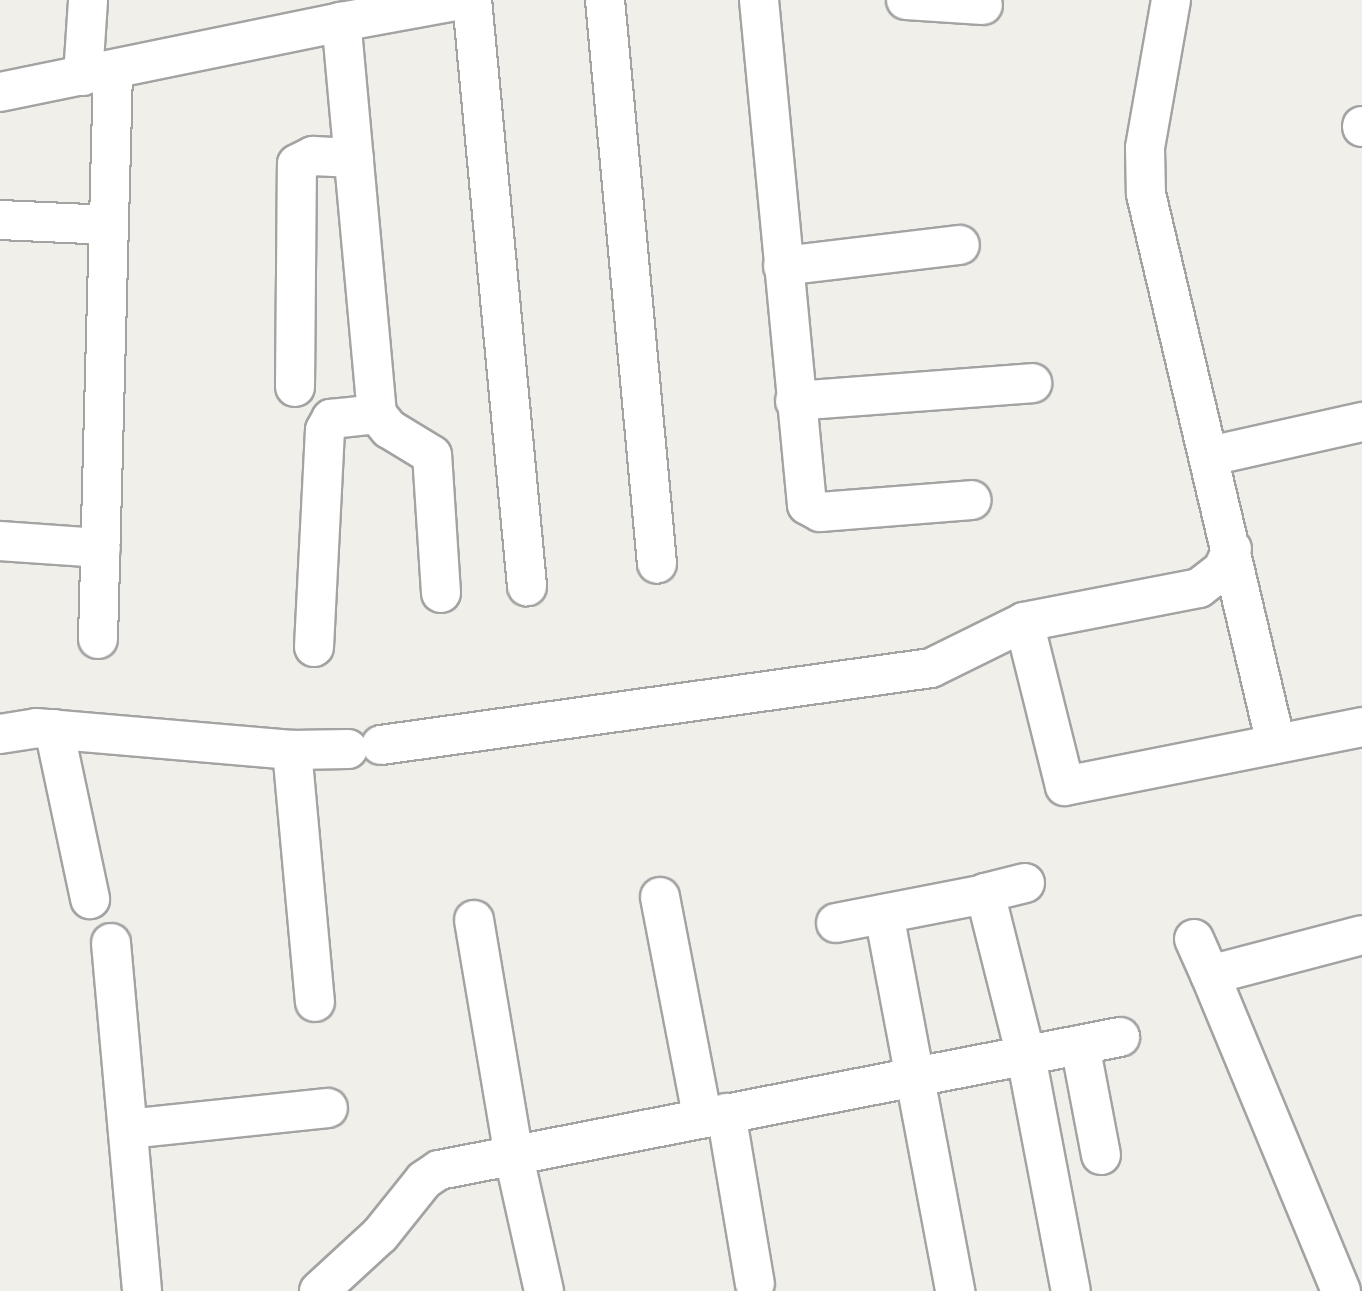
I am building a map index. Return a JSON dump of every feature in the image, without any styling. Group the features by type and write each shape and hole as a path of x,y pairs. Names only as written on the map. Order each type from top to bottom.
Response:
{"street":[{"path":"88,0 98,73 109,225 98,639"},
{"path":"0,92 461,0"},
{"path":"472,0 527,586"},
{"path":"605,0 657,564"},
{"path":"760,0 804,498 813,511 972,500"},
{"path":"906,0 983,5"},
{"path":"1171,0 1144,174 1276,744"},
{"path":"341,22 377,414 389,429 432,455 441,593"},
{"path":"295,387 297,164 313,156 354,158"},
{"path":"0,220 109,225"},
{"path":"783,266 960,245"},
{"path":"795,401 1032,383"},
{"path":"314,647 325,430 331,419 377,414"},
{"path":"1210,456 1362,422"},
{"path":"0,541 101,548"},
{"path":"0,734 54,729 292,750 365,747 931,668 1024,622 1199,588 1223,569 1232,549"},
{"path":"1024,622 1065,786 1362,727"},
{"path":"54,729 90,899"},
{"path":"292,750 315,1002"},
{"path":"836,923 985,894 1025,883"},
{"path":"985,894 1026,1056 1071,1291"},
{"path":"660,897 755,1284"},
{"path":"884,914 918,1078 955,1291"},
{"path":"474,920 514,1157 544,1291"},
{"path":"1210,975 1362,935"},
{"path":"1194,939 1341,1291"},
{"path":"111,943 142,1291"},
{"path":"319,1291 359,1274 432,1173 714,1114 918,1078 1119,1037"},
{"path":"1047,1166 1116,1153 1080,1045"},
{"path":"128,1129 328,1108"}]}
